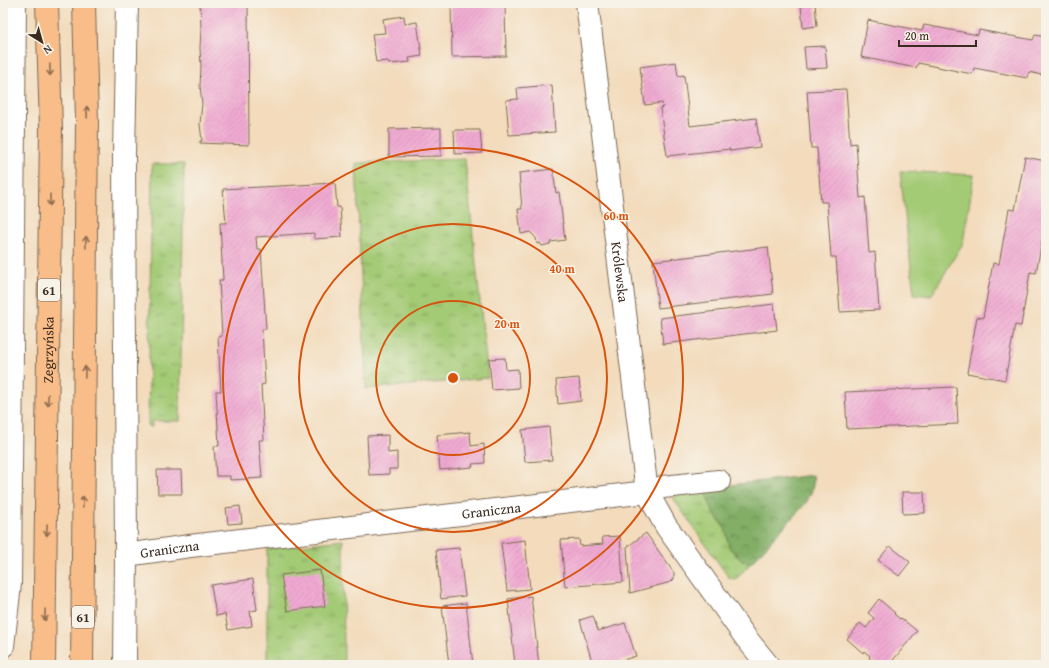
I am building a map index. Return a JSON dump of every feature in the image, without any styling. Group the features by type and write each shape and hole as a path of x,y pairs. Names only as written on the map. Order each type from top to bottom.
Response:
{"main road":[{"name":"Zegrzyńska","path":"44,665 51,134 47,3"},
{"name":"61","path":"82,665 87,122 84,3"}],"street":[{"path":"3,646 7,584 15,3"},
{"path":"124,665 126,555 124,154 127,3"},
{"name":"Królewska","path":"588,3 647,492"},
{"name":"Graniczna","path":"126,555 197,545 647,492 663,487 719,481"},
{"path":"647,492 666,526 746,638 768,665"}],"green space":[{"path":"465,159 488,378 366,389 356,163"},
{"path":"152,164 184,164 180,421 152,421 152,427 148,426"},
{"path":"900,171 974,175 963,243 931,296 914,294"},
{"path":"813,475 812,489 806,503 750,564 741,559 730,549 725,528 713,512 705,488"},
{"path":"705,488 719,521 725,528 730,549 741,559 750,564 736,579 729,578 673,498 682,491"},
{"path":"343,540 344,665 267,665 267,549"}],"building":[{"path":"200,3 248,3 249,145 200,143 200,141 202,141 200,124 202,104 200,86"},
{"path":"451,3 505,3 506,56 452,57"},
{"path":"815,4 817,26 803,28 801,5"},
{"path":"404,16 405,24 417,22 422,56 409,58 410,62 389,64 388,61 376,62 372,34 385,33 383,19"},
{"path":"868,20 922,31 924,25 978,35 979,30 1033,40 1035,35 1046,37 1046,76 1029,72 1027,78 974,68 972,74 918,63 916,68 861,57"},
{"path":"825,46 827,68 806,69 804,47"},
{"path":"676,62 678,76 684,75 690,126 756,118 760,147 667,156 660,108 663,107 662,103 645,105 640,67"},
{"path":"552,85 555,132 509,135 506,100 518,99 517,88"},
{"path":"846,89 850,144 856,143 860,198 865,197 869,253 875,252 879,310 840,312 836,257 831,257 827,202 821,202 817,148 811,148 807,91"},
{"path":"441,128 441,156 389,157 389,129"},
{"path":"454,130 480,130 482,153 455,154"},
{"path":"1025,157 1046,161 1046,219 1036,273 1030,272 1021,326 1015,325 1005,380 967,373 977,317 983,318 993,263 999,264 1009,209 1015,210"},
{"path":"553,169 556,193 559,192 565,240 551,242 550,244 542,246 540,243 537,244 536,238 530,232 521,234 518,209 522,209 519,173"},
{"path":"335,183 337,207 340,207 342,237 314,239 314,233 256,237 257,249 261,249 266,329 262,329 265,384 261,385 264,440 259,440 262,478 230,480 230,476 216,476 214,446 219,446 216,391 221,391 218,337 222,336 219,280 223,280 220,223 226,223 223,189"},
{"path":"768,247 773,294 658,308 653,261"},
{"path":"774,304 777,330 663,344 660,318"},
{"path":"505,358 506,370 518,369 519,388 492,390 489,359"},
{"path":"579,378 581,401 558,404 556,380"},
{"path":"956,387 958,424 847,429 845,392"},
{"path":"549,427 552,460 525,462 522,430"},
{"path":"470,432 471,446 484,444 485,463 472,464 473,467 440,470 437,435"},
{"path":"388,435 388,453 397,452 397,469 389,469 389,474 369,475 367,436"},
{"path":"157,470 181,470 182,494 158,494"},
{"path":"902,492 924,492 925,513 903,514"},
{"path":"240,506 242,523 228,524 226,508"},
{"path":"646,533 674,573 674,579 671,582 630,593 627,547"},
{"path":"620,536 623,582 565,587 561,540 579,539 580,546 603,544 602,537"},
{"path":"525,540 530,589 507,591 501,543"},
{"path":"890,546 910,562 899,576 878,560"},
{"path":"459,548 465,596 441,599 436,550"},
{"path":"320,570 325,606 287,611 281,575"},
{"path":"253,579 257,610 250,611 252,626 228,630 225,614 216,616 211,585"},
{"path":"531,596 539,665 515,665 508,599"},
{"path":"879,599 895,613 894,614 917,631 889,665 878,665 869,658 870,656 864,651 863,653 847,639 860,623 866,628 874,618 868,613"},
{"path":"466,603 473,665 449,665 442,606"},
{"path":"593,616 598,631 625,623 636,656 607,665 593,665 580,620"}]}
